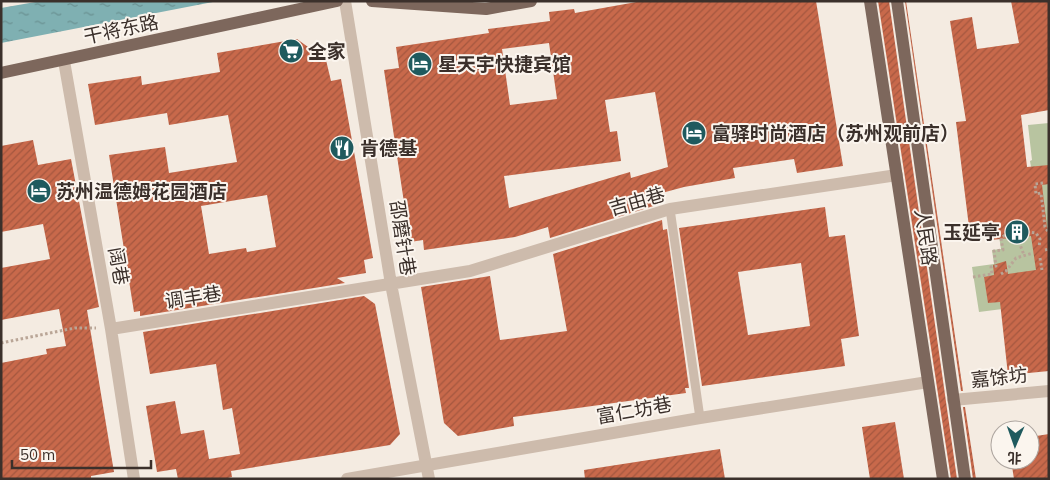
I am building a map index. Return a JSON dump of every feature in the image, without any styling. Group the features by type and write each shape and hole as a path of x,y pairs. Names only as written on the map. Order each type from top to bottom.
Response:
{"main road":[{"name":"干将东路","path":"1,73 337,1"},
{"path":"372,1 486,9 531,1"},
{"name":"人民路","path":"897,1 965,479"},
{"name":"人民路","path":"870,2 943,479"}],"street":[{"name":"邵磨针巷","path":"345,1 391,284 428,466 429,479"},
{"name":"阔巷","path":"64,61 111,329 134,479"},
{"name":"吉由巷","path":"391,284 470,271 670,209 897,174"},
{"name":"调丰巷","path":"111,329 391,284"},
{"name":"富仁坊巷","path":"347,479 700,418 928,382"},
{"name":"嘉馀坊","path":"953,400 1049,391"}],"lane":[{"path":"670,209 700,418"}],"path":[{"path":"1042,183 1035,184 1036,194 1041,193 1045,227 1049,233"},
{"path":"974,277 992,274 991,267 996,266 994,252 1003,250 1001,238 1011,231"},
{"path":"1022,231 1036,233 1040,239 1039,247"},
{"path":"1017,238 1024,255"},
{"path":"1001,274 1006,271 1016,258 1034,253"},
{"path":"1040,258 1042,270"},
{"path":"1,343 76,328 111,329"}],"green space":[{"path":"1049,123 1049,303 979,312 972,267 994,264 992,250 1001,249 998,230 1036,196 1030,161 1032,160 1028,125"}],"water":[{"path":"41,1 218,1 1,43 1,8"}],"building":[{"path":"642,1 816,1 843,166 797,173 794,159 733,168 735,178 684,187 658,194 660,204 550,238 548,227 515,237 424,250 423,240 410,242 384,70 399,68 396,47 489,33 488,29 550,21 549,12 574,9 575,13","holes":["549,43 557,99 510,105 502,49","655,92 668,167 631,178 630,172 509,208 504,176 621,161 617,131 610,132 605,100"]},
{"path":"878,1 889,1 957,479 951,479"},
{"path":"906,1 963,391 961,391"},
{"path":"1011,1 1049,1 1049,110 1021,115 1027,167 1049,165 1049,184 1042,185 1047,227 1049,230 1049,371 1008,375 1000,302 988,303 984,277 994,275 993,265 1006,261 1008,274 1036,270 1031,236 991,240 989,224 969,227 956,122 966,121 950,21 972,17 977,49 1019,43"},
{"path":"297,39 326,60 331,81 341,79 373,258 364,260 366,273 337,278 345,283 140,316 140,311 134,312 109,155 165,147 169,173 237,162 228,115 169,125 167,113 95,125 88,84 141,76 142,85 220,72 217,53","holes":["267,195 276,247 247,252 246,248 209,254 201,206"]},
{"path":"33,140 38,165 71,159 99,307 87,310 114,472 91,476 91,479 1,479 1,363 47,354 46,349 66,346 59,309 1,320 1,268 50,259 43,224 1,232 1,146"},
{"path":"825,207 829,237 845,235 859,336 841,339 845,366 702,386 679,228","holes":["801,263 810,326 748,335 738,272"]},
{"path":"662,220 663,230 667,229 689,388 685,388 686,393 513,417 514,426 458,436 444,423 421,287 490,276 500,340 567,331 553,254"},
{"path":"364,296 375,304 400,434 390,445 231,471 232,477 224,479 178,479 176,469 157,472 146,406 175,401 181,434 204,430 209,459 240,454 232,408 223,410 216,364 150,374 143,332"},
{"path":"963,407 965,407 976,479 973,479"},
{"path":"895,422 904,479 870,479 862,427"},
{"path":"1049,434 1049,479 1014,479 1013,470 1040,470 1040,435"},
{"path":"720,449 725,479 585,479 584,470"}],"place":[{"name":"全家","path":"291,51"},
{"name":"星天宇快捷宾馆","path":"420,64"},
{"name":"富驿时尚酒店（苏州观前店）","path":"694,133"},
{"name":"肯德基","path":"342,148"},
{"name":"苏州温德姆花园酒店","path":"39,191"},
{"name":"玉延亭","path":"1017,232"}]}
